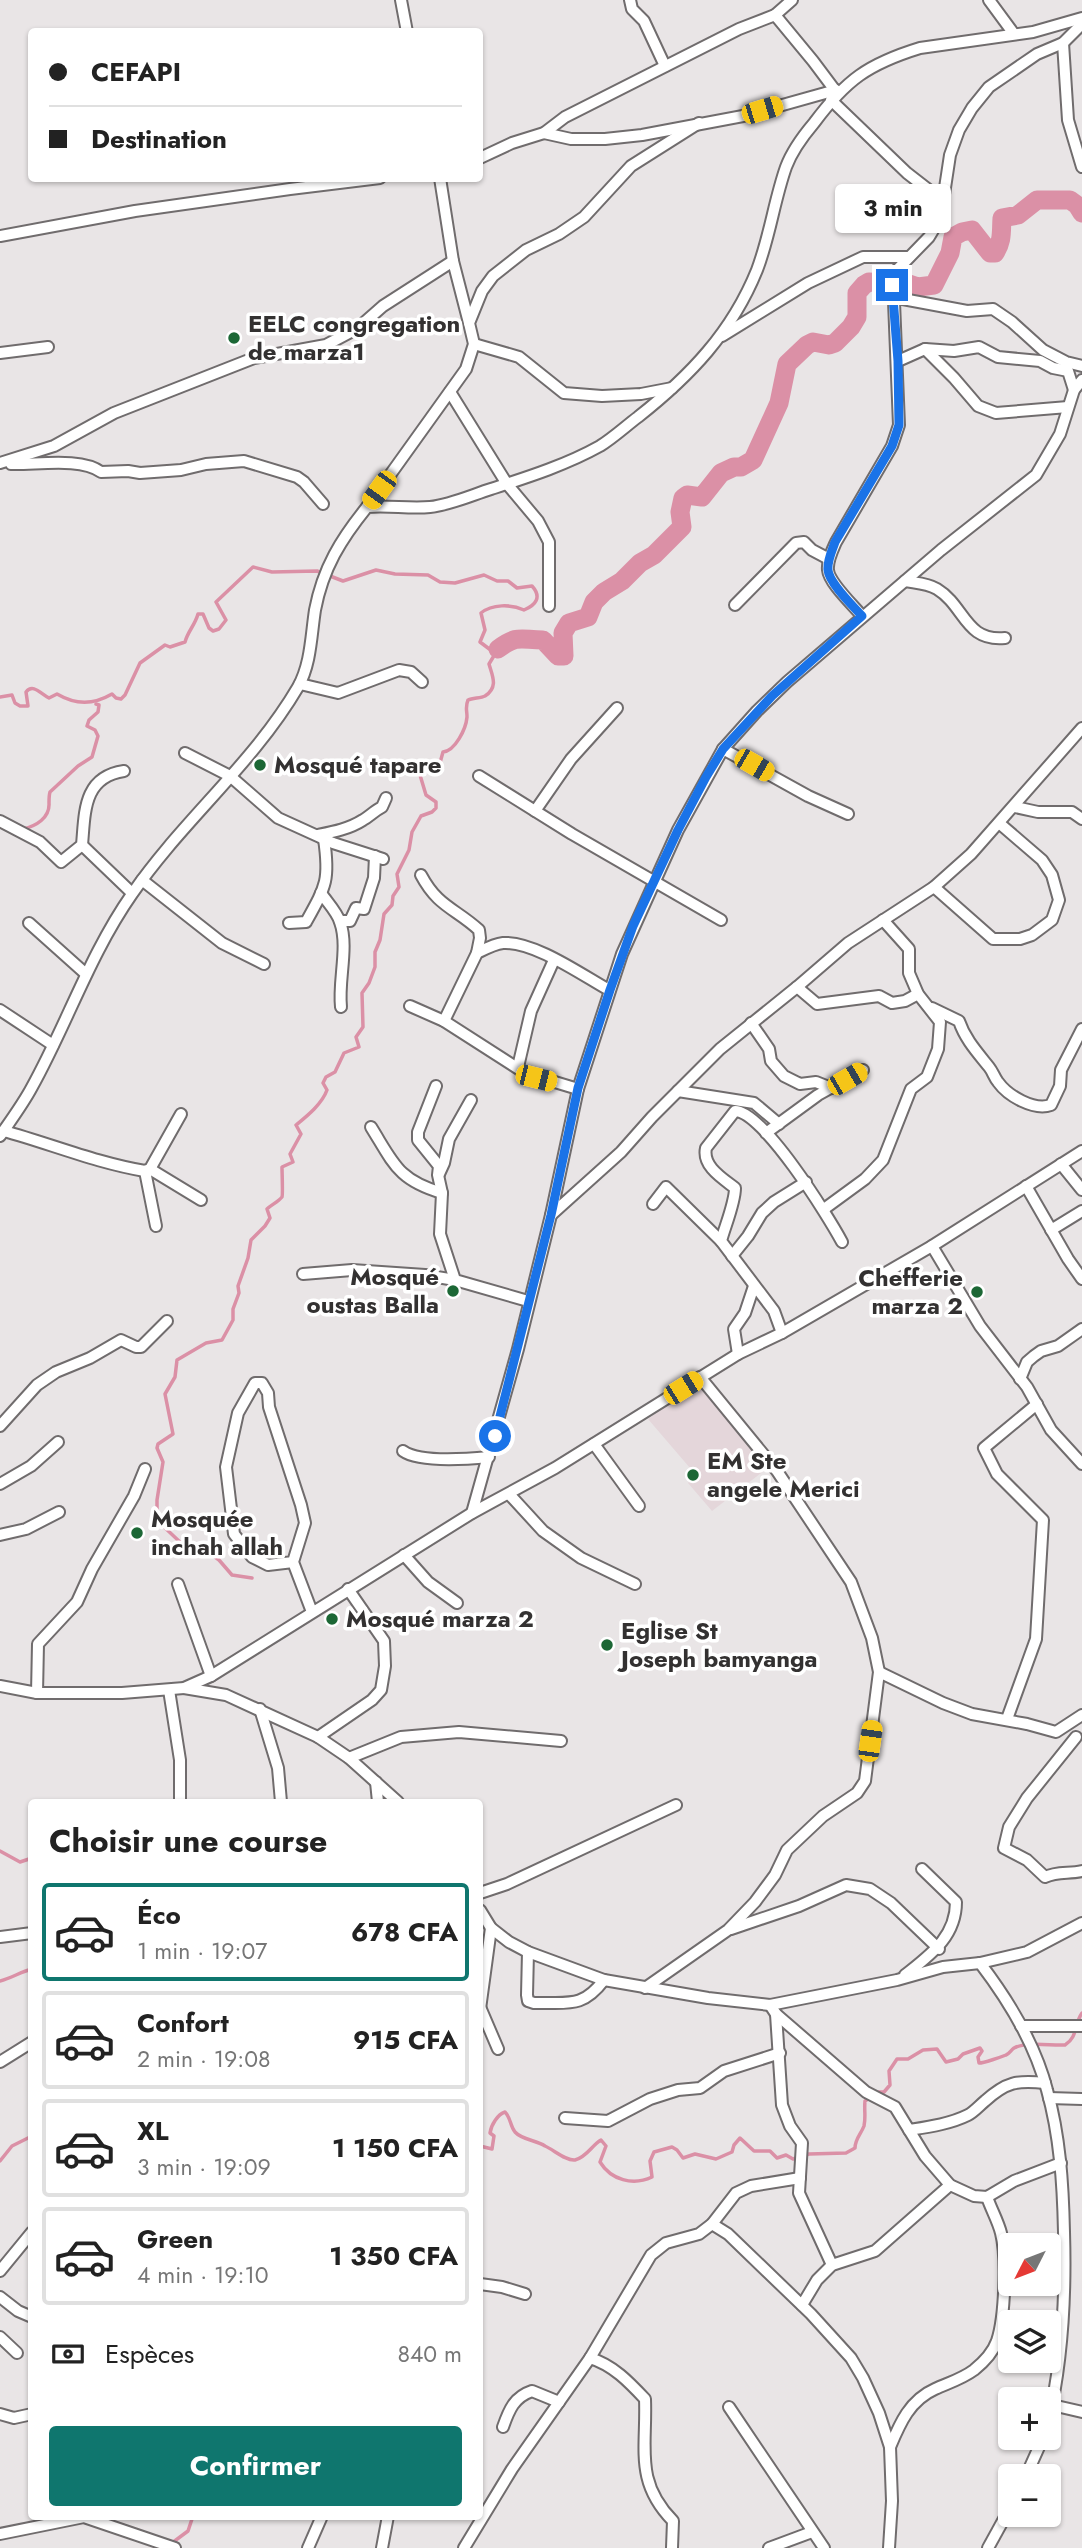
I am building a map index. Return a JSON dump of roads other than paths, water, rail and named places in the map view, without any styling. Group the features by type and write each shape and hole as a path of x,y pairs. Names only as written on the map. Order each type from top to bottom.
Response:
{"street":[{"path":"401,0 406,28"},
{"path":"630,0 632,9 644,22 665,66"},
{"path":"773,0 778,14 835,94 907,173 943,201"},
{"path":"483,157 512,143 544,133 565,117 665,66 739,29 778,14 792,0"},
{"path":"989,0 1014,34"},
{"path":"367,507 433,507 568,462 602,445 675,388 719,338 756,271 786,167 797,145 835,94 856,76 903,53 920,48 1033,32 1082,18"},
{"path":"862,616 831,580 828,571 829,559 835,542 892,446 899,425 892,279 935,227 943,201 950,155 959,130 972,108 989,87 1037,54 1063,43 1082,24"},
{"path":"1063,43 1068,120 1082,167"},
{"path":"544,133 571,139 642,135 743,116 835,94"},
{"path":"469,323 482,291 493,276 526,250 559,234 584,217 631,166 699,123"},
{"path":"0,236 135,211 347,182"},
{"path":"201,1200 148,1170 113,1166 54,1144 2,1133 32,1088 86,974 132,893 273,726 300,684 309,657 322,584 342,537 367,507 466,369 474,344 453,261 440,182"},
{"path":"719,338 808,283 863,257 909,257"},
{"path":"2,463 54,446 114,412 254,358 326,345 358,328 383,306 453,261"},
{"path":"892,297 967,311 993,309 1043,350 1066,362 1082,366"},
{"path":"474,344 519,357 564,393 601,396 641,394 675,388"},
{"path":"0,352 48,346"},
{"path":"898,361 925,349 954,351 979,347 998,357 1040,362 1068,371 1074,390"},
{"path":"925,349 978,407 996,412 1068,407"},
{"path":"472,1513 551,1215 578,1088 633,926 706,777 723,749 767,701 862,616 1036,475 1060,434 1074,390 1082,380"},
{"path":"450,392 507,484 538,521 549,542 549,606"},
{"path":"2,463 70,462 101,472 140,473 248,461 297,477 323,504"},
{"path":"735,605 796,542 804,542 812,550 829,559"},
{"path":"905,582 928,585 939,591 980,635 993,639 1005,638"},
{"path":"300,684 338,693 399,670 411,672 422,682"},
{"path":"535,811 571,759 617,708"},
{"path":"551,1215 621,1152 720,1049 848,943 934,887 971,854 1082,728"},
{"path":"723,749 808,796 848,814"},
{"path":"185,753 230,776 278,818 321,837 379,857 364,909 356,908 350,921 340,922"},
{"path":"0,821 40,842 61,862 82,845 89,793 111,773 124,771"},
{"path":"479,776 722,920"},
{"path":"321,837 364,820 382,807 386,798"},
{"path":"1072,812 1082,802"},
{"path":"1015,807 1038,812 1072,812 1082,820"},
{"path":"934,887 993,939 1020,939 1032,935 1052,920 1059,900 1052,875 1035,853 999,823"},
{"path":"289,923 306,922 321,893 328,869 321,837"},
{"path":"82,845 132,893"},
{"path":"421,875 442,905 479,930 477,953 444,1021"},
{"path":"142,880 222,943 264,964"},
{"path":"321,893 340,922 344,948 341,1007"},
{"path":"824,1209 865,1180 883,1160 911,1089 927,1077 938,1048 940,1022 918,994 909,973 909,949 883,920"},
{"path":"29,923 86,974"},
{"path":"477,953 503,943 522,945 610,990"},
{"path":"518,1067 531,1011 554,960"},
{"path":"797,987 817,1004 879,996 892,1003 905,1001 918,994"},
{"path":"410,1006 444,1021 525,1073 578,1088"},
{"path":"930,1007 959,1021 964,1033 993,1071 998,1082 1013,1096 1045,1107 1051,1105 1060,1086 1061,1070 1082,1028"},
{"path":"0,1010 52,1045"},
{"path":"751,1023 769,1049 771,1061 784,1076 800,1084 816,1082 831,1088"},
{"path":"766,1133 818,1095 863,1070"},
{"path":"436,1086 418,1132 418,1140 439,1166 442,1193 440,1234 455,1280"},
{"path":"678,1091 754,1103 779,1124"},
{"path":"438,1175 444,1163 449,1139 471,1100"},
{"path":"721,1241 729,1209 735,1198 735,1188 708,1164 705,1155 706,1148 737,1110 766,1133 806,1182 842,1242"},
{"path":"156,1226 148,1170 181,1114"},
{"path":"371,1127 396,1167 408,1179 420,1187 442,1193"},
{"path":"0,1686 37,1693 169,1690 184,1688 211,1676 472,1513 594,1444 738,1354 782,1333 932,1246 1082,1151"},
{"path":"1061,1164 1082,1190"},
{"path":"732,1256 762,1213 806,1182"},
{"path":"1026,1186 1082,1279"},
{"path":"653,1205 666,1187 721,1241 774,1311 782,1333"},
{"path":"1051,1230 1082,1211"},
{"path":"932,1246 980,1326 1020,1379 1051,1430 1082,1464"},
{"path":"303,1274 352,1270 425,1275 455,1280 528,1301"},
{"path":"738,1354 734,1329 745,1313 754,1286"},
{"path":"0,1426 37,1385 56,1372 90,1358 121,1340 141,1347 167,1321"},
{"path":"1020,1379 1027,1362 1041,1350 1058,1346 1082,1329"},
{"path":"645,1988 728,1930 755,1902 775,1875 787,1850 823,1816 857,1793 865,1781 879,1672 872,1639 851,1583 777,1471 700,1377"},
{"path":"293,1562 268,1565 252,1557 234,1534 226,1467 238,1413 255,1383 262,1383 268,1393 269,1407 301,1505 305,1523 293,1562 312,1612"},
{"path":"1007,1719 1036,1639 1043,1520 997,1474 984,1448 1037,1404"},
{"path":"0,1484 32,1466 58,1441"},
{"path":"594,1444 639,1506"},
{"path":"403,1451 427,1458 489,1457"},
{"path":"37,1693 38,1644 77,1602 92,1569 134,1496 145,1469"},
{"path":"509,1494 543,1531 572,1551 635,1584"},
{"path":"0,1535 26,1529 59,1512"},
{"path":"404,1555 428,1582 457,1603"},
{"path":"178,1584 211,1676"},
{"path":"318,1737 372,1700 381,1689 385,1666 384,1641 348,1589"},
{"path":"879,1672 972,1714 1007,1719 1079,1737 1027,1798 1009,1827 1004,1848 1027,1860 1045,1877 1055,1872 1068,1875 1082,1871"},
{"path":"184,1688 226,1695 318,1737 349,1758 395,1799"},
{"path":"169,1690 180,1760 180,1799"},
{"path":"260,1709 278,1768 281,1799"},
{"path":"1056,1732 1082,1715"},
{"path":"349,1758 401,1737 459,1732 561,1741"},
{"path":"376,1782 378,1799"},
{"path":"483,1892 508,1884 676,1805"},
{"path":"897,1980 939,1949 956,1916 956,1902 922,1868"},
{"path":"728,1930 799,1906 846,1885 870,1889 891,1903 939,1949"},
{"path":"483,1915 491,1928 509,1942 528,1952 604,1980 773,2010 943,1967 980,1963 1027,1952 1082,1923"},
{"path":"483,1986 491,1928"},
{"path":"0,1937 28,1934"},
{"path":"528,1952 528,2001 581,2001 589,1998 604,1980"},
{"path":"980,1963 1007,1999 1045,2082 1061,2163 1064,2243 1063,2343 1055,2387"},
{"path":"773,2010 780,2053 782,2105 790,2126 802,2143 799,2193 832,2266"},
{"path":"773,2010 870,2095 895,2107 925,2157 950,2185 974,2196 987,2197 1004,2186 1061,2163"},
{"path":"483,2015 498,2049"},
{"path":"1021,2026 1082,2026"},
{"path":"0,2062 28,2044"},
{"path":"565,2118 608,2121 650,2099 678,2090 700,2088 724,2071 780,2053"},
{"path":"909,2130 970,2115 1009,2083 1045,2082"},
{"path":"1049,2098 1082,2099"},
{"path":"483,2517 512,2469 590,2358 651,2255 666,2243 699,2234 712,2224 736,2193 751,2186 800,2178"},
{"path":"802,2305 817,2280 832,2266 875,2251 950,2185"},
{"path":"890,2447 905,2414 914,2402 973,2371 989,2356 998,2340 1004,2260 1001,2233 987,2197"},
{"path":"712,2224 728,2234 802,2305 851,2358 879,2413 890,2447 892,2501 889,2548"},
{"path":"0,2271 28,2237"},
{"path":"483,2284 525,2294"},
{"path":"0,2297 28,2315"},
{"path":"0,2337 17,2353"},
{"path":"590,2358 604,2362 645,2399 644,2446 650,2490 660,2508 673,2521 672,2548"},
{"path":"503,2427 509,2409 521,2395 532,2391 559,2402"},
{"path":"729,2407 824,2548"},
{"path":"1061,2407 1082,2412"},
{"path":"0,2414 14,2417 28,2415"},
{"path":"0,2534 69,2520"},
{"path":"93,2520 175,2548"},
{"path":"308,2548 317,2520"},
{"path":"382,2548 387,2520"},
{"path":"464,2548 481,2520"},
{"path":"988,2548 1000,2527"},
{"path":"769,2548 812,2532"}],"waterway":[{"path":"498,649 515,640 543,640 558,656 564,656 563,633 569,623 588,617 594,602 604,592 654,555 682,527 680,512 683,498 687,495 702,497 721,473 753,460 779,403 787,364 807,345 813,342 829,345 835,343 851,327 857,317 857,293 864,285 869,282 885,283 894,279 918,287 934,285 950,253 953,237 972,230 990,253 995,253 1000,240 1002,218 1018,215 1037,200 1070,200 1082,213"},
{"path":"0,697 12,695 15,703 20,706 28,706 26,692 31,689 49,698 57,694 78,702 91,702 112,694 121,699 140,663 165,645 170,647 185,642 198,614 203,614 213,631 219,629 226,620 216,602 253,567 272,572 317,571 343,581 376,570 395,574 428,575 440,582 455,583 484,575 497,581 508,581 517,588 532,586 537,594 532,606 524,610 502,606 481,613 485,630 480,642 492,651 498,649 489,664 493,677 492,689 485,696 468,700 466,722 456,744 443,752 438,770 426,769 420,775 426,795 436,802 436,808 421,816 412,832 409,850 397,874 399,887 393,896 392,905 384,914 375,952 375,967 362,993 363,1027 356,1037 359,1047 344,1053 335,1072 326,1077 323,1083 327,1090 322,1100 296,1125 301,1134 290,1154 293,1162 282,1167 282,1197 267,1209 270,1218 251,1240 238,1286 233,1320 222,1340 206,1343 177,1360 175,1377 165,1394 173,1434 158,1444 157,1448 163,1462 157,1515 163,1526 180,1542 207,1551 232,1575 252,1578"},
{"path":"23,829 33,826 45,817 49,808 50,792 92,757 98,736 95,730 87,726 89,720 98,712 99,705 96,704"},
{"path":"0,1851 20,1862 28,1859"},
{"path":"0,1981 28,1970"},
{"path":"483,2147 492,2149 492,2127 497,2117 505,2112 518,2135 568,2159 575,2160 586,2154 601,2140 606,2146 600,2162 616,2177 630,2181 652,2177 650,2161 654,2152 672,2147 683,2158 695,2154 716,2159 732,2152 740,2138 754,2151 770,2151 777,2158 786,2155 793,2159 809,2154 846,2153 855,2148 864,2126 865,2101 879,2092 884,2092 890,2085 889,2071 897,2059 908,2059 923,2050 937,2049 946,2062 980,2048 982,2051 978,2057 979,2063 1006,2055 1020,2046 1065,2045 1072,2038 1082,2013"},
{"path":"0,2161 12,2146 28,2138"},
{"path":"172,2543 188,2531 192,2520"}],"place":[{"name":"EELC congregation de marza1","path":"234,338"},
{"name":"Mosqué tapare","path":"260,765"},
{"name":"Mosqué oustas Balla","path":"453,1291"},
{"name":"Chefferie marza 2","path":"977,1292"},
{"name":"EM Ste angele Merici","path":"693,1475"},
{"name":"Mosquée inchah allah","path":"137,1533"},
{"name":"Mosqué marza 2","path":"332,1619"},
{"name":"Eglise St Joseph bamyanga","path":"607,1645"}]}
